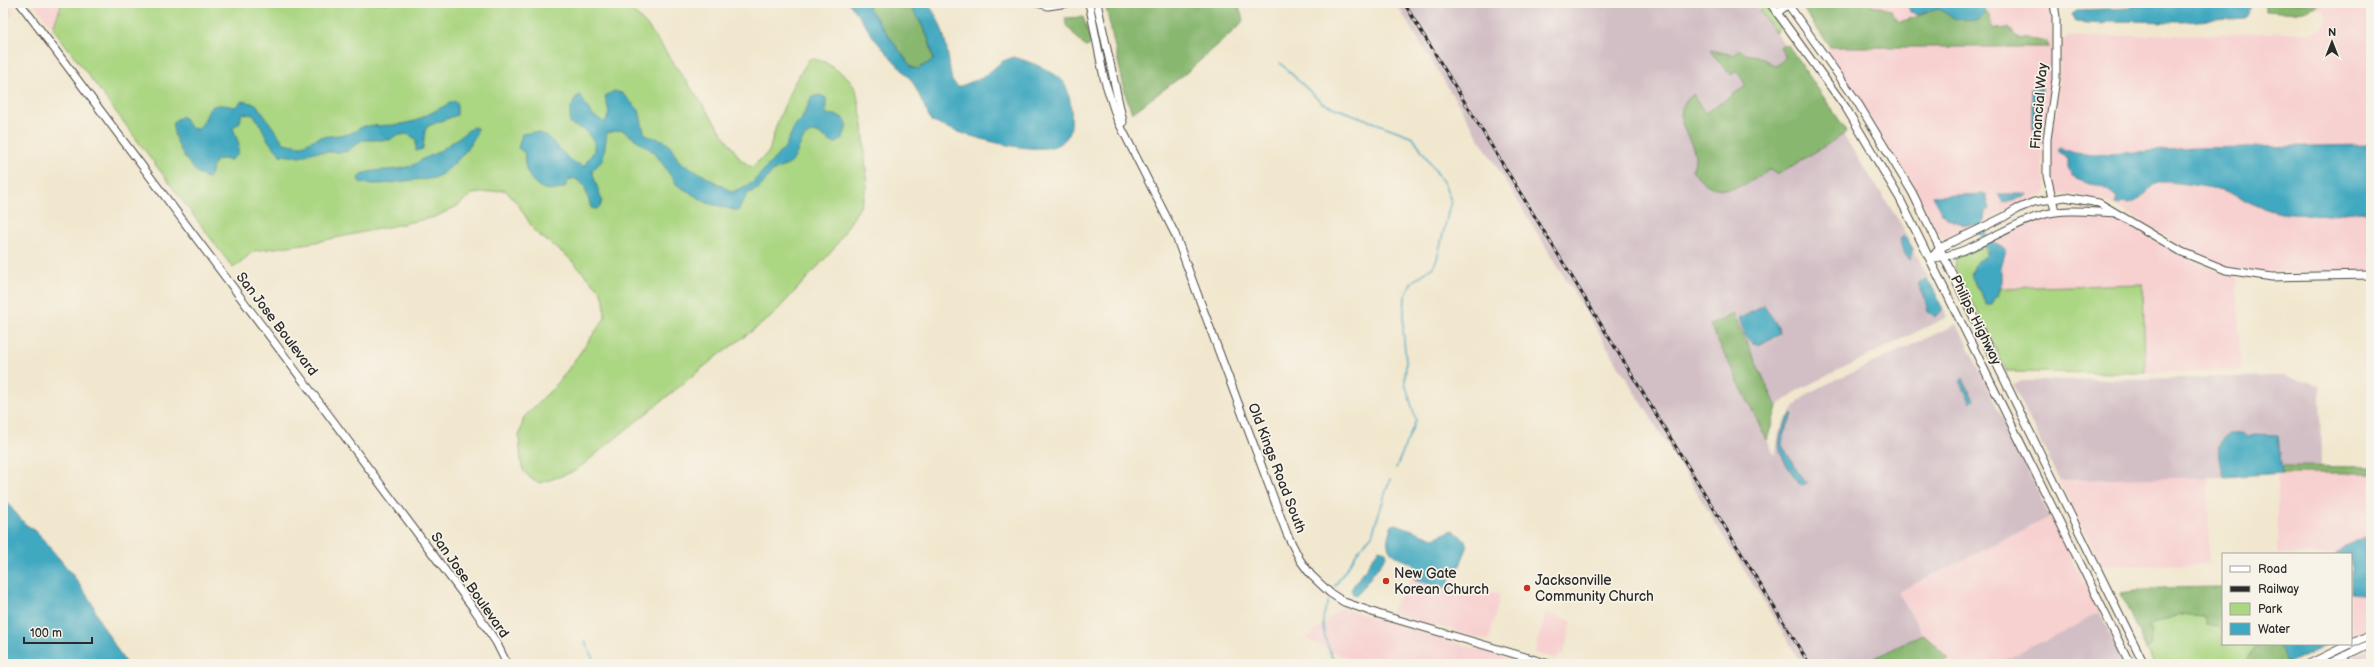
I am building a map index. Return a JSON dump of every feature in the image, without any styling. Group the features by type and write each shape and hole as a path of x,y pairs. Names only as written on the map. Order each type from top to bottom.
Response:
{"main road":[{"name":"San Jose Boulevard","path":"20,3 470,604 496,642 507,664"},
{"path":"1038,3 1048,6 1068,3"},
{"name":"Old Kings Road South","path":"1089,3 1104,78 1117,119 1125,130 1175,234 1288,534 1300,560 1308,572 1330,593 1358,608 1549,664"},
{"name":"Old Kings Road South","path":"1096,3 1125,130"},
{"name":"Philips Highway","path":"1772,3 1777,13 1867,141 1931,258 2130,664"},
{"path":"1777,13 1789,3"},
{"name":"Philips Highway","path":"1789,3 1878,134 1912,192 2144,664"},
{"name":"Financial Way","path":"2054,3 2056,17 2056,73 2047,139 2047,176 2055,211"},
{"path":"1867,141 1878,134"},
{"path":"1931,258 1940,248 2004,217 2017,209 2052,198 2082,199 2099,203 2182,252 2226,270 2272,277 2371,276"},
{"path":"1931,258 1944,258 2008,228 2055,211 2116,213"},
{"path":"2004,217 2008,228"},
{"path":"1973,344 1985,338"},
{"path":"1994,387 2006,381"},
{"path":"2048,498 2060,492"},
{"path":"2352,644 2371,634"},
{"path":"2328,664 2371,643"},
{"path":"2310,664 2349,645"}],"shaded area":[{"path":"3,3 7,3 15,13 3,23"},
{"path":"33,3 62,3 53,28"},
{"path":"1396,3 1755,3 1789,51 1904,229 1947,317 1798,390 1777,407 1733,314 1710,325 1775,456 1779,433 1784,422 1800,400 1812,391 1957,324 2050,517 1898,592 1923,634 1876,658 1879,664 1802,664","holes":["1905,236 1905,239 1911,246 1907,258 1900,245","1918,284 1935,294 1941,306 1937,316 1932,316 1928,312 1924,296"]},
{"path":"1867,3 1909,3 1910,10 1917,15 1910,20 1899,22 1889,10"},
{"path":"1983,3 2050,3 2052,18 2051,89 2044,126 2042,157 2046,191 2043,196 2019,204 1995,217 1945,239 1938,233 1924,204 1825,47 2049,47 2047,41 2018,38 2009,28 1993,29 1989,15 1985,12"},
{"path":"2319,3 2371,3 2371,145 2193,148 2094,155 2058,151 2068,158 2068,167 2079,180 2101,187 2113,194 2120,203 2136,203 2147,191 2164,182 2224,191 2267,210 2282,213 2361,211 2371,213 2371,272 2256,272 2230,268 2198,256 2125,211 2104,201 2078,195 2059,193 2054,190 2050,145 2057,110 2062,40 2067,37 2312,32 2322,29 2325,25 2326,16 2323,10 2315,7"},
{"path":"2074,215 2109,218 2124,223 2191,261 2237,277 2241,370 2145,373 2143,285 2001,288 2001,267 2006,250 1996,242 1997,237 2045,217"},
{"path":"2283,376 2320,386 2321,466 2281,466 2278,435 2249,437 2242,434 2221,462 2224,477 2059,480 2013,385 2022,381"},
{"path":"2371,473 2371,534 2344,547 2337,553 2277,553 2278,502 2276,474"},
{"path":"2208,477 2209,564 2102,566 2059,480"},
{"path":"2050,517 2100,613 1997,664 1952,664 1923,634 1898,592"},
{"path":"1413,576 1416,581 1467,596 1469,586 1500,595 1489,641 1390,612"},
{"path":"2361,592 2371,595 2371,631 2352,640 2352,593"},
{"path":"1341,608 1525,664 1371,664 1339,655 1307,639"},
{"path":"1546,613 1572,621 1563,655 1559,654 1557,659 1534,653"},
{"path":"2100,613 2124,664 1997,664"},
{"path":"2371,647 2371,664 2337,664"}],"green space":[{"path":"62,3 625,3 650,29 741,160 752,167 769,152 776,126 793,85 810,58 825,62 848,78 856,90 863,125 867,187 860,207 833,250 771,317 711,361 575,471 541,483 534,481 523,470 519,437 524,417 559,382 605,318 604,299 600,290 567,256 535,232 518,204 505,190 472,194 459,205 435,217 316,242 254,251 233,268 53,28"},
{"path":"865,3 908,3 921,23 930,44 933,60 918,69 912,68"},
{"path":"1105,3 1235,3 1239,7 1243,20 1239,26 1186,73 1132,113 1126,96"},
{"path":"1801,3 1867,3 1890,10 1899,22 1938,9 1957,19 1978,20 1985,12 1989,15 1993,29 2009,28 2018,38 2047,41 2049,47 1830,47 1801,6"},
{"path":"2265,3 2319,3 2301,12 2286,12 2265,11"},
{"path":"1763,7 1769,7 1781,24 1777,31 1775,32 1760,11"},
{"path":"1083,17 1091,42 1089,46 1085,47 1066,25 1065,18"},
{"path":"1782,45 1788,45 1844,127 1846,133 1777,175 1770,170 1747,183 1731,188 1715,188 1706,184 1692,170 1695,162 1695,154 1683,125 1681,117 1682,109 1686,101 1693,94 1705,113 1746,86 1737,71 1731,75 1711,52 1711,50 1733,55 1739,49 1746,54 1757,56 1776,66 1786,58 1780,47"},
{"path":"1981,244 1984,245 1987,255 1972,270 1973,278 1979,291 1998,296 2001,288 2143,284 2145,373 2007,372 1955,267 1956,257"},
{"path":"1733,314 1777,407 1767,440 1710,325"},
{"path":"2281,466 2371,467 2371,473 2282,473"},
{"path":"2222,587 2222,631 2218,627 2206,625 2204,616 2180,614 2150,625 2151,646 2146,649 2121,593 2159,588"},
{"path":"2180,614 2204,616 2206,625 2218,627 2222,631 2222,645 2256,646 2244,664 2154,664 2146,649 2151,646 2150,625"},
{"path":"1923,634 1949,659 1937,664 1879,664 1875,658"},
{"path":"2255,645 2278,645 2289,664 2244,664 2256,646"}],"water":[{"path":"849,3 865,3 912,68 918,69 933,60 932,52 925,30 908,3 927,3 942,30 952,81 958,87 982,78 1003,61 1014,57 1032,63 1050,72 1061,79 1067,89 1071,105 1071,129 1068,136 1055,146 1028,148 1011,146 974,137 931,121 913,82 877,42"},
{"path":"1983,3 1985,12 1979,20 1956,19 1938,9 1917,15 1910,11 1907,4"},
{"path":"2140,3 2250,3 2248,14 2245,18 2181,22 2112,21 2102,24 2075,22 2072,15 2076,10 2129,8"},
{"path":"2042,88 2036,126 2032,130 2032,89"},
{"path":"614,91 622,93 639,110 644,132 648,136 663,140 670,146 679,161 732,192 752,183 785,147 795,125 801,120 812,97 820,95 826,98 826,114 842,117 847,125 841,140 837,143 830,141 815,132 805,137 802,140 791,163 774,171 758,189 748,193 738,211 707,203 677,185 655,153 622,130 607,133 603,160 592,171 602,201 600,207 596,209 591,208 584,185 574,178 568,181 565,187 557,190 541,188 530,177 526,170 525,153 518,148 522,134 534,132 546,135 571,161 584,166 594,151 594,142 585,130 570,124 570,110 576,97 580,95 592,115 604,122 606,121 609,113 605,96"},
{"path":"242,101 256,104 284,143 300,146 320,137 349,134 364,126 397,125 415,121 454,101 457,102 457,115 428,126 425,131 423,149 416,151 416,139 407,134 395,136 390,140 362,140 346,152 314,152 300,157 280,155 270,142 256,118 253,115 242,113 240,122 233,128 239,144 238,154 231,160 221,159 215,161 209,178 196,172 184,156 179,146 175,137 173,122 182,116 191,128 197,129 202,124 212,107 216,105 224,105 235,107"},
{"path":"473,127 477,128 476,134 461,157 447,170 434,178 374,184 361,183 358,179 361,174 367,172 400,169 414,164 443,149"},
{"path":"2371,145 2371,213 2361,211 2333,214 2289,214 2275,212 2225,191 2170,182 2159,183 2153,186 2134,202 2129,204 2122,203 2119,205 2115,204 2117,198 2107,190 2072,176 2068,167 2068,158 2058,151 2060,148 2075,153 2094,155 2193,148"},
{"path":"1986,194 1990,209 1985,212 1984,221 1982,223 1990,240 2006,250 2001,267 2001,288 1992,304 1986,304 1971,275 1976,262 1986,256 1988,252 1977,225 1965,225 1948,219 1942,213 1932,196"},
{"path":"1998,194 2027,194 2024,197 2004,202"},
{"path":"1904,236 1913,249 1911,260 1903,251 1901,245 1900,239"},
{"path":"1925,279 1933,288 1943,309 1935,317 1928,312 1924,296 1918,284"},
{"path":"1764,305 1777,325 1780,334 1758,345 1753,344 1746,337 1739,319"},
{"path":"1963,378 1974,400 1971,403 1960,381"},
{"path":"1791,414 1793,415 1784,433 1782,445 1804,482 1808,482 1803,486 1800,485 1787,466 1780,451 1780,435"},
{"path":"2228,434 2242,434 2249,437 2255,434 2278,435 2282,473 2224,477 2220,460 2220,448 2221,443"},
{"path":"3,498 25,524 36,531 73,575 92,603 98,618 126,664 3,664"},
{"path":"1396,524 1434,538 1453,530 1465,540 1467,548 1458,570 1449,579 1452,589 1416,581 1413,576 1417,570 1413,565 1391,551 1388,545 1388,537 1392,525"},
{"path":"2371,534 2371,595 2352,593 2352,553 2337,553 2344,547"},
{"path":"1379,549 1386,551 1387,555 1357,595 1353,594 1351,590"},
{"path":"2278,645 2325,645 2289,663 2286,661"}],"waterway":[{"path":"1280,63 1322,103 1413,137 1445,185 1451,201 1437,259 1433,267 1412,282 1405,297 1403,330 1406,361 1405,383 1416,420 1396,468"},
{"path":"1335,586 1360,548 1372,535 1390,479"},
{"path":"1328,602 1323,618 1323,626 1326,641 1335,664"},
{"path":"585,641 595,664"}],"railway":[{"path":"1404,3 1809,664"}],"place":[{"name":"New Gate Korean Church","path":"1386,581"},
{"name":"Jacksonville Community Church","path":"1527,588"}]}
